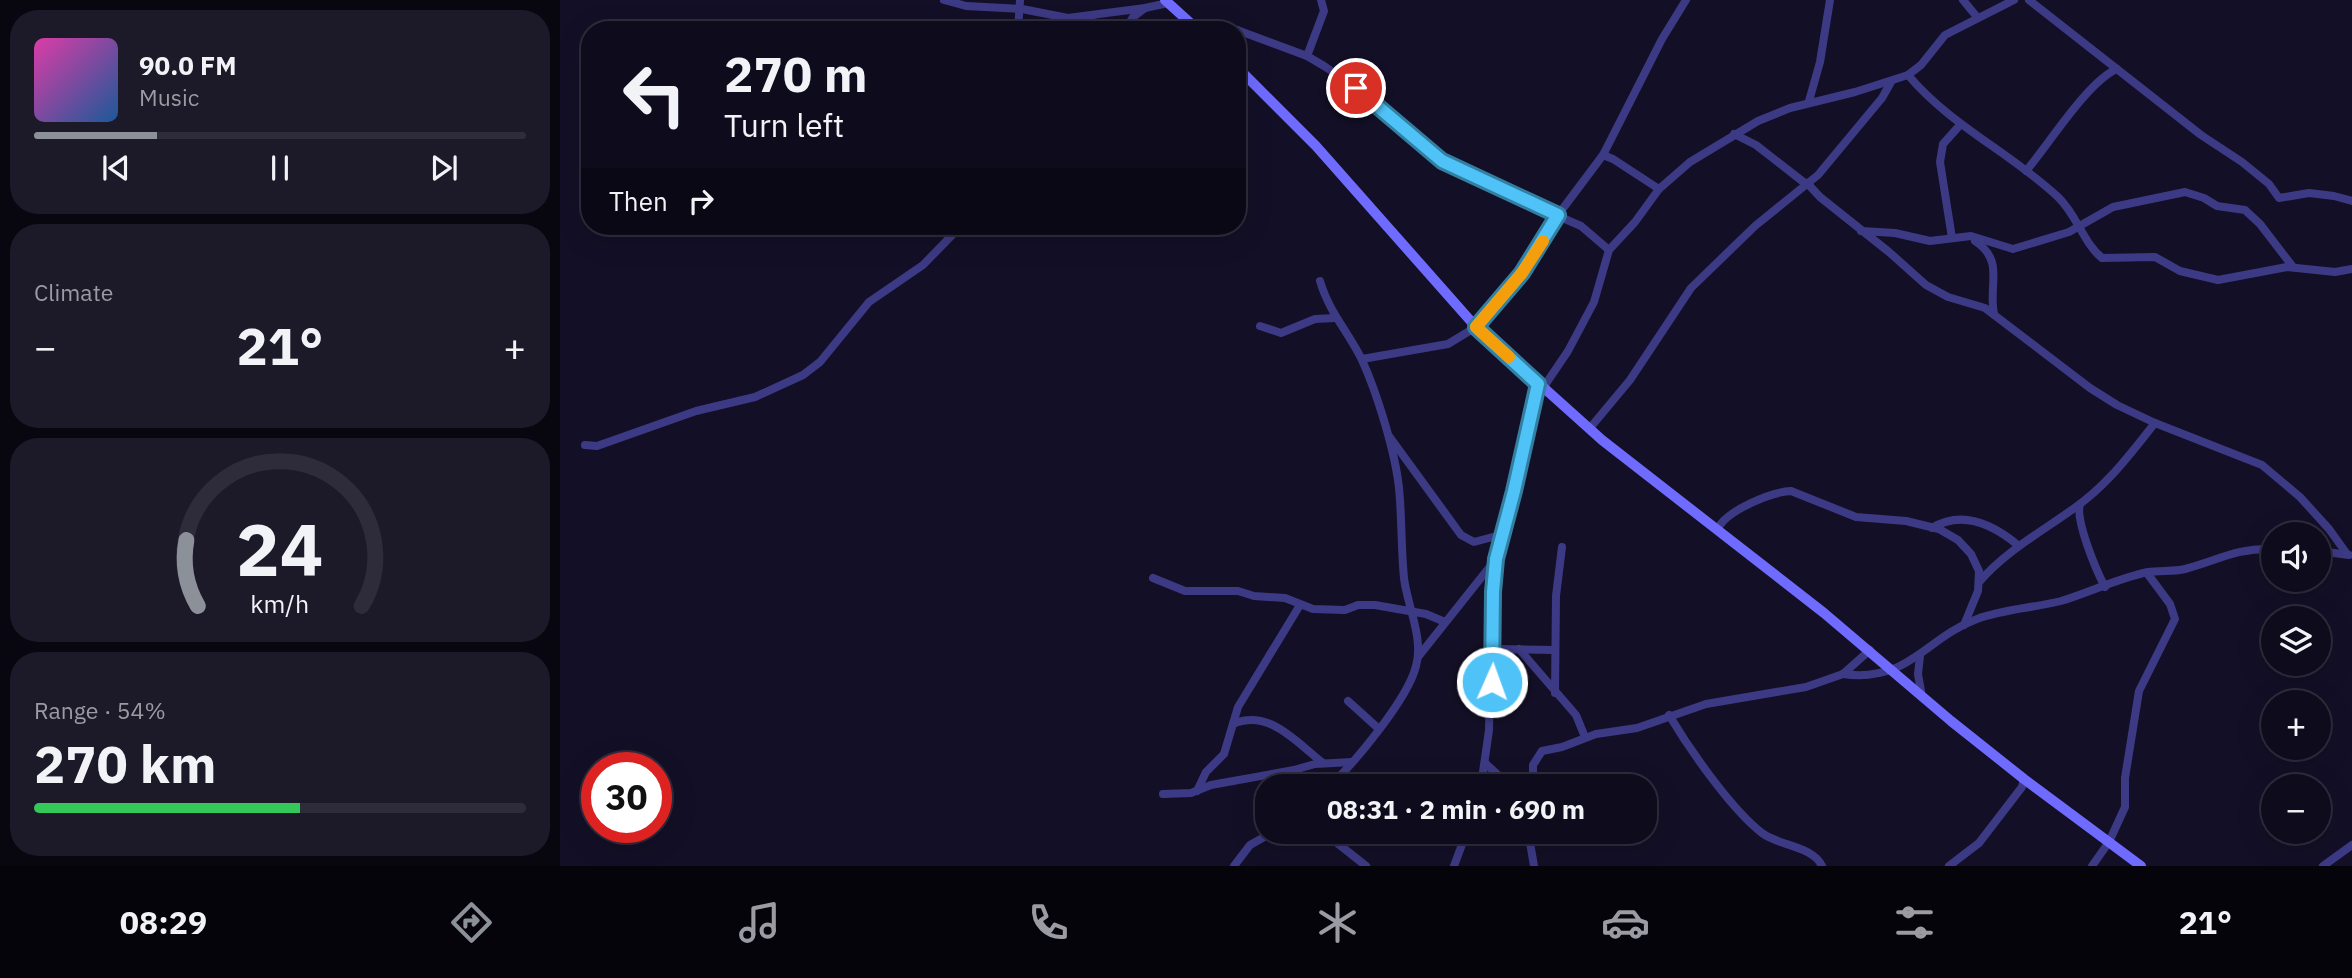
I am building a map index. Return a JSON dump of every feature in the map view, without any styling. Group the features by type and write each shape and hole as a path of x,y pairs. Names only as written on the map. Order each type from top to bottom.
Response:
{"street":[{"path":"944,0 966,6 1021,4 1060,17 1144,8 1167,1 1186,21"},
{"path":"1307,55 1324,11 1321,0"},
{"path":"1362,359 1448,344 1476,327 1522,273 1558,215 1603,155 1662,39 1686,0"},
{"path":"1809,101 1820,62 1830,0"},
{"path":"1964,0 1977,17"},
{"path":"1483,774 1493,649 1496,559 1540,386 1568,351 1594,302 1609,250 1635,222 1659,189 1690,162 1734,134 1758,121 1809,101 1891,82 1908,75 1921,65 1945,35 2014,0"},
{"path":"2029,0 2201,135 2242,162 2269,184 2279,198 2309,193 2352,201"},
{"path":"1130,21 1144,8"},
{"path":"1081,16 1092,21"},
{"path":"1246,33 1307,55 1356,88 1442,161 1588,230 1609,250"},
{"path":"2026,171 2087,91 2107,73 2117,69"},
{"path":"1908,75 1934,104 2058,197 2081,225 2093,249 2105,259 2155,257 2180,271 2218,280 2293,267 2335,272 2352,270"},
{"path":"1246,76 1334,166 1476,327 1540,386 1615,452 1717,528 1870,650 2024,779 2141,866"},
{"path":"1590,428 1630,380 1691,288 1755,226 1807,183 1839,152 1882,98 1891,82"},
{"path":"1952,238 1940,163 1943,144 1960,125"},
{"path":"1734,134 1756,145 1807,183 1820,197 1926,285 1948,297 1985,308 2090,388 2155,423 2262,465 2300,498 2350,555"},
{"path":"1603,155 1614,159 1659,189"},
{"path":"1861,231 1895,233 1930,241 1966,236 2013,248 2059,236 2113,207 2185,192 2204,198 2217,206 2245,210 2260,224 2293,267"},
{"path":"585,445 597,446 687,414 735,404 803,375 820,362 869,302 923,265 952,235"},
{"path":"1966,236 1988,250 1994,260 1991,293 1994,314"},
{"path":"1320,281 1335,318 1362,359 1385,430 1398,480 1404,579 1418,657 1414,673 1379,729 1340,774"},
{"path":"1259,326 1281,333 1315,319 1335,318"},
{"path":"1979,582 2020,546 2080,504 2106,482 2155,423"},
{"path":"1385,430 1461,535 1474,542 1504,534"},
{"path":"1717,528 1721,522 1753,502 1791,491 1856,517 1896,519 1932,528 1952,536 1977,565 1979,582 1964,625"},
{"path":"2080,504 2079,517 2087,546 2105,587"},
{"path":"1932,528 1942,523 1972,519 1995,527 2020,546"},
{"path":"1555,693 1553,650 1562,547"},
{"path":"1534,774 1539,754 1585,737 1637,728 1669,715 1725,700 1786,692 1843,674 1865,676 1893,670 1920,656 1964,625 1996,613 2032,608 2147,573 2187,568 2234,551 2261,550"},
{"path":"2331,553 2350,555"},
{"path":"1418,657 1496,559"},
{"path":"2092,866 2109,842 2125,807 2125,778 2140,691 2175,619 2170,604 2147,573"},
{"path":"1153,578 1181,591 1238,591 1254,596 1285,598 1313,609 1345,610 1365,604 1411,611 1445,622"},
{"path":"1197,791 1206,772 1224,754 1238,706 1300,605"},
{"path":"1493,649 1553,650"},
{"path":"1519,649 1576,715 1585,737"},
{"path":"1843,674 1870,650"},
{"path":"1920,656 1918,674 1922,696"},
{"path":"1348,701 1379,729"},
{"path":"1669,715 1724,792 1749,820 1776,841 1812,855 1822,866"},
{"path":"1234,724 1250,719 1271,723 1323,763"},
{"path":"1163,794 1178,795 1226,782 1323,763 1352,762"},
{"path":"1485,763 1497,774"},
{"path":"1949,866 1979,843 2022,787 2024,779"},
{"path":"1234,866 1255,842"},
{"path":"1338,844 1366,866"},
{"path":"1454,866 1462,844"},
{"path":"1530,844 1534,866"},
{"path":"2323,866 2352,845"}],"slow traffic":[{"path":"1509,357 1476,327 1522,273 1543,241"}],"route":[{"path":"1356,88 1442,161 1558,215 1522,273 1476,327 1538,384 1496,559 1492,617 1492,682"}]}
